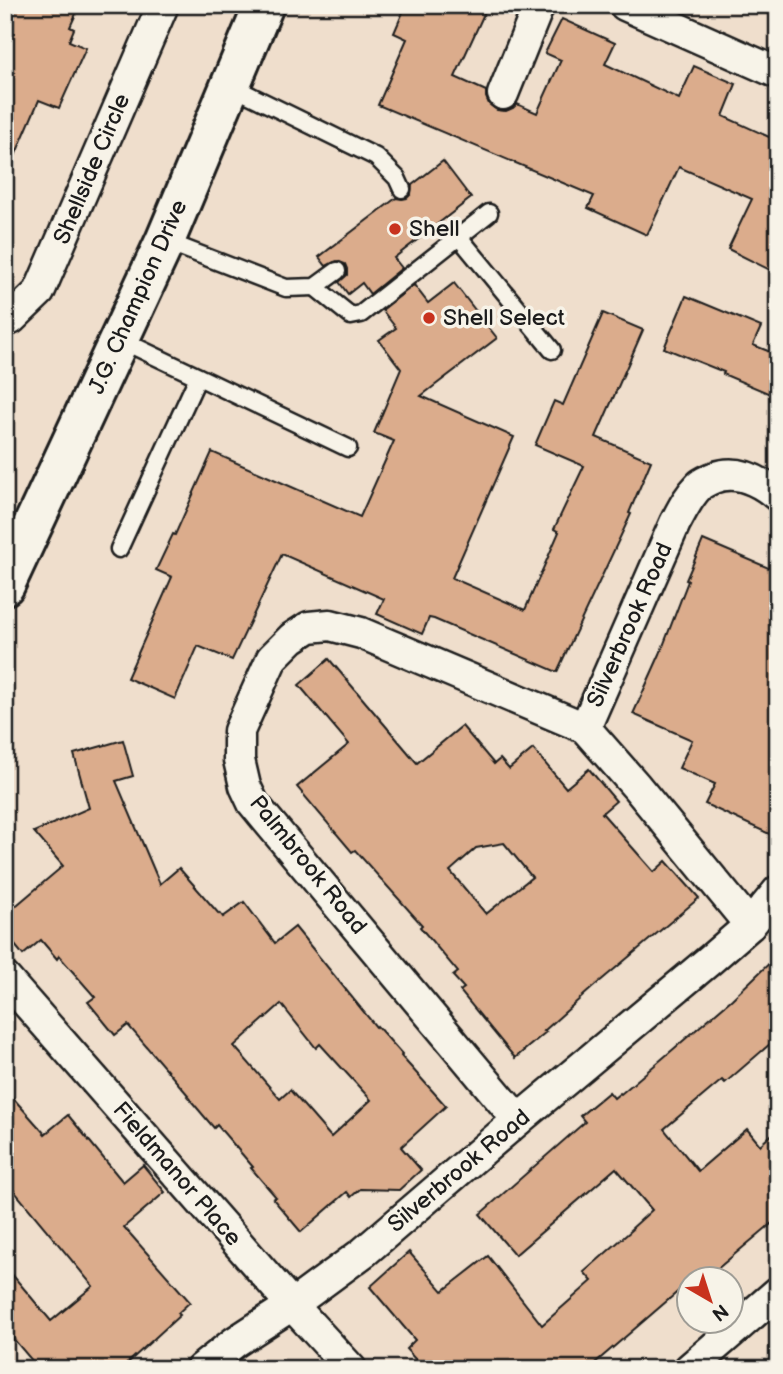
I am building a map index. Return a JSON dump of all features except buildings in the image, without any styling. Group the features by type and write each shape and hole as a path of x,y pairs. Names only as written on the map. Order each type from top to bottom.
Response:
{"main road":[{"name":"J.G. Champion Drive","path":"5,585 165,241 264,5"}],"street":[{"name":"Shellside Circle","path":"5,321 11,319 39,292 163,5"},
{"path":"503,94 539,5"},
{"path":"625,5 778,73"},
{"name":"Silverbrook Road","path":"750,925 585,728 675,523 688,499 701,483 724,474 746,476 778,496"},
{"name":"Palmbrook Road","path":"518,1120 253,803 245,786 239,760 239,731 272,658 292,638 309,627 330,625 361,633 585,728"},
{"name":"Silverbrook Road","path":"201,1369 235,1342 364,1252 750,925 778,891"},
{"name":"Fieldmanor Place","path":"5,978 351,1369"},
{"path":"689,1369 778,1292"}],"lane":[{"path":"231,86 376,157 397,178 402,189"},
{"path":"315,287 345,313 351,316 361,314 489,213"},
{"path":"459,237 552,351"},
{"path":"165,241 286,288 315,287 337,271"},
{"path":"119,339 348,448"},
{"path":"118,549 198,377"}],"place":[{"name":"Shell","path":"395,229"},
{"name":"Shell Select","path":"429,318"}]}
